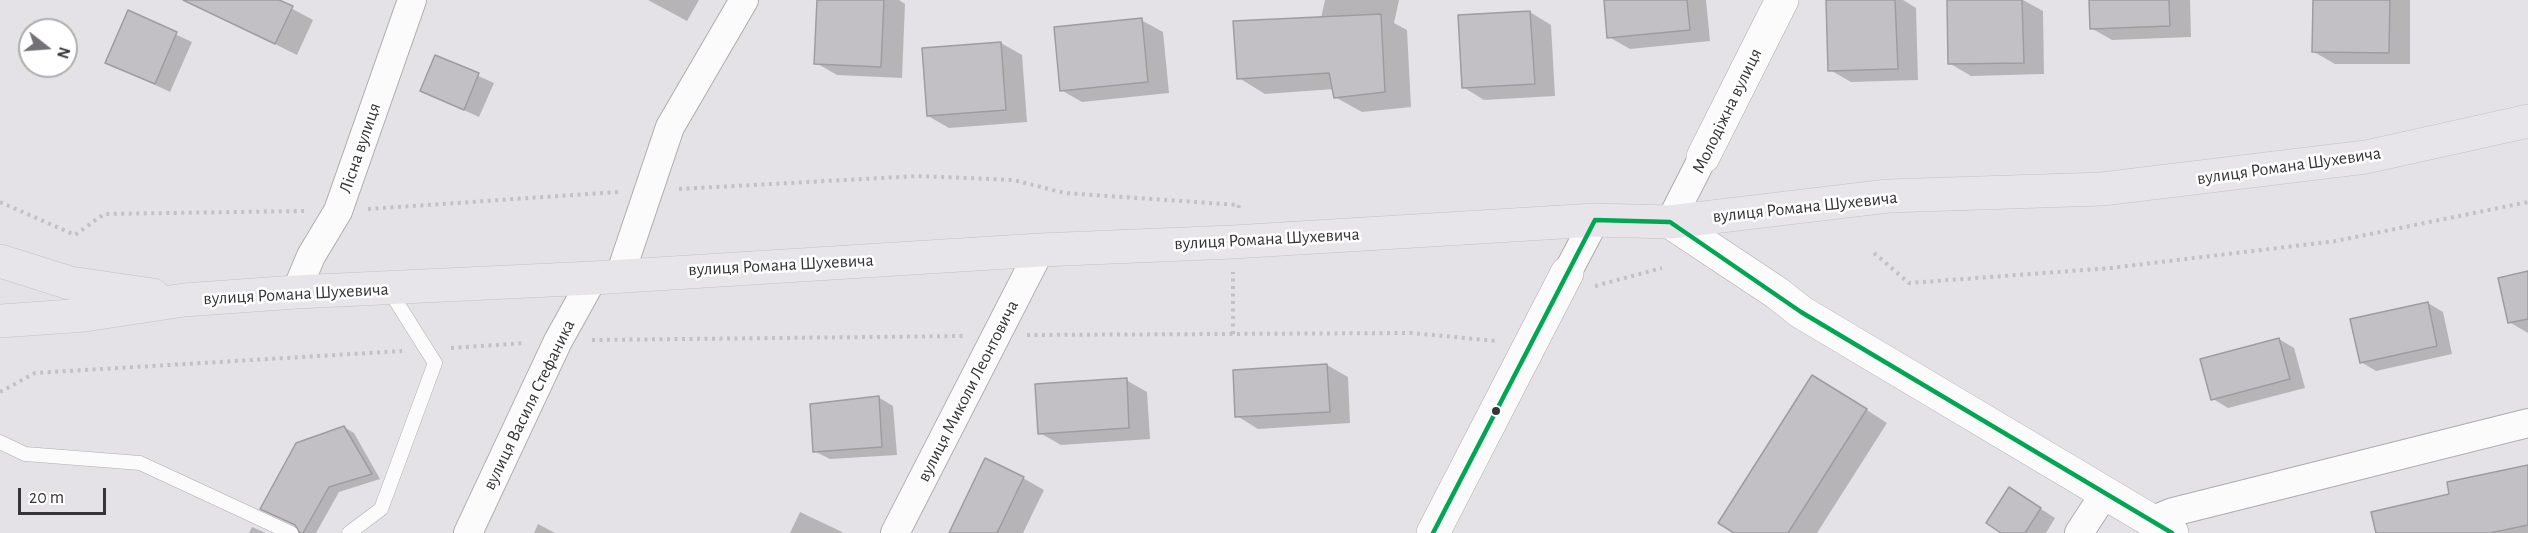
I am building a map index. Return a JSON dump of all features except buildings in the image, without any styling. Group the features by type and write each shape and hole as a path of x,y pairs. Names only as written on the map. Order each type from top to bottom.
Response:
{"main road":[{"name":"вулиця Романа Шухевича","path":"0,321 85,315 184,300 296,292 1595,220 1670,222 1888,196 2102,189 2366,157 2528,121"},
{"path":"0,261 70,283 184,300"}],"street":[{"name":"Лісна вулиця","path":"296,292 311,256 338,211 412,0"},
{"name":"вулиця Василя Стефаника","path":"468,533 558,341 606,276 670,128 744,0"},
{"name":"Молодіжна вулиця","path":"1670,222 1782,0"},
{"path":"1433,533 1538,330 1577,283 1595,220"},
{"path":"1670,222 1778,293 1801,312 2162,527 2173,512 2528,423"},
{"name":"вулиця Миколи Леонтовича","path":"895,533 1040,250"},
{"path":"2079,533 2105,493"}],"lane":[{"path":"349,533 381,509 435,363 388,288"},
{"path":"0,442 25,454 140,463 291,533"}],"path":[{"path":"1874,253 1909,283 2111,268 2336,241 2528,202"},
{"path":"1577,283 1594,286 1662,268"},
{"path":"439,348 558,341 1412,333 1500,341 1538,330"},
{"path":"0,392 35,373 404,351"}],"transit line":[{"path":"1433,533 1595,220 1670,222 1801,312 2172,533"}]}
